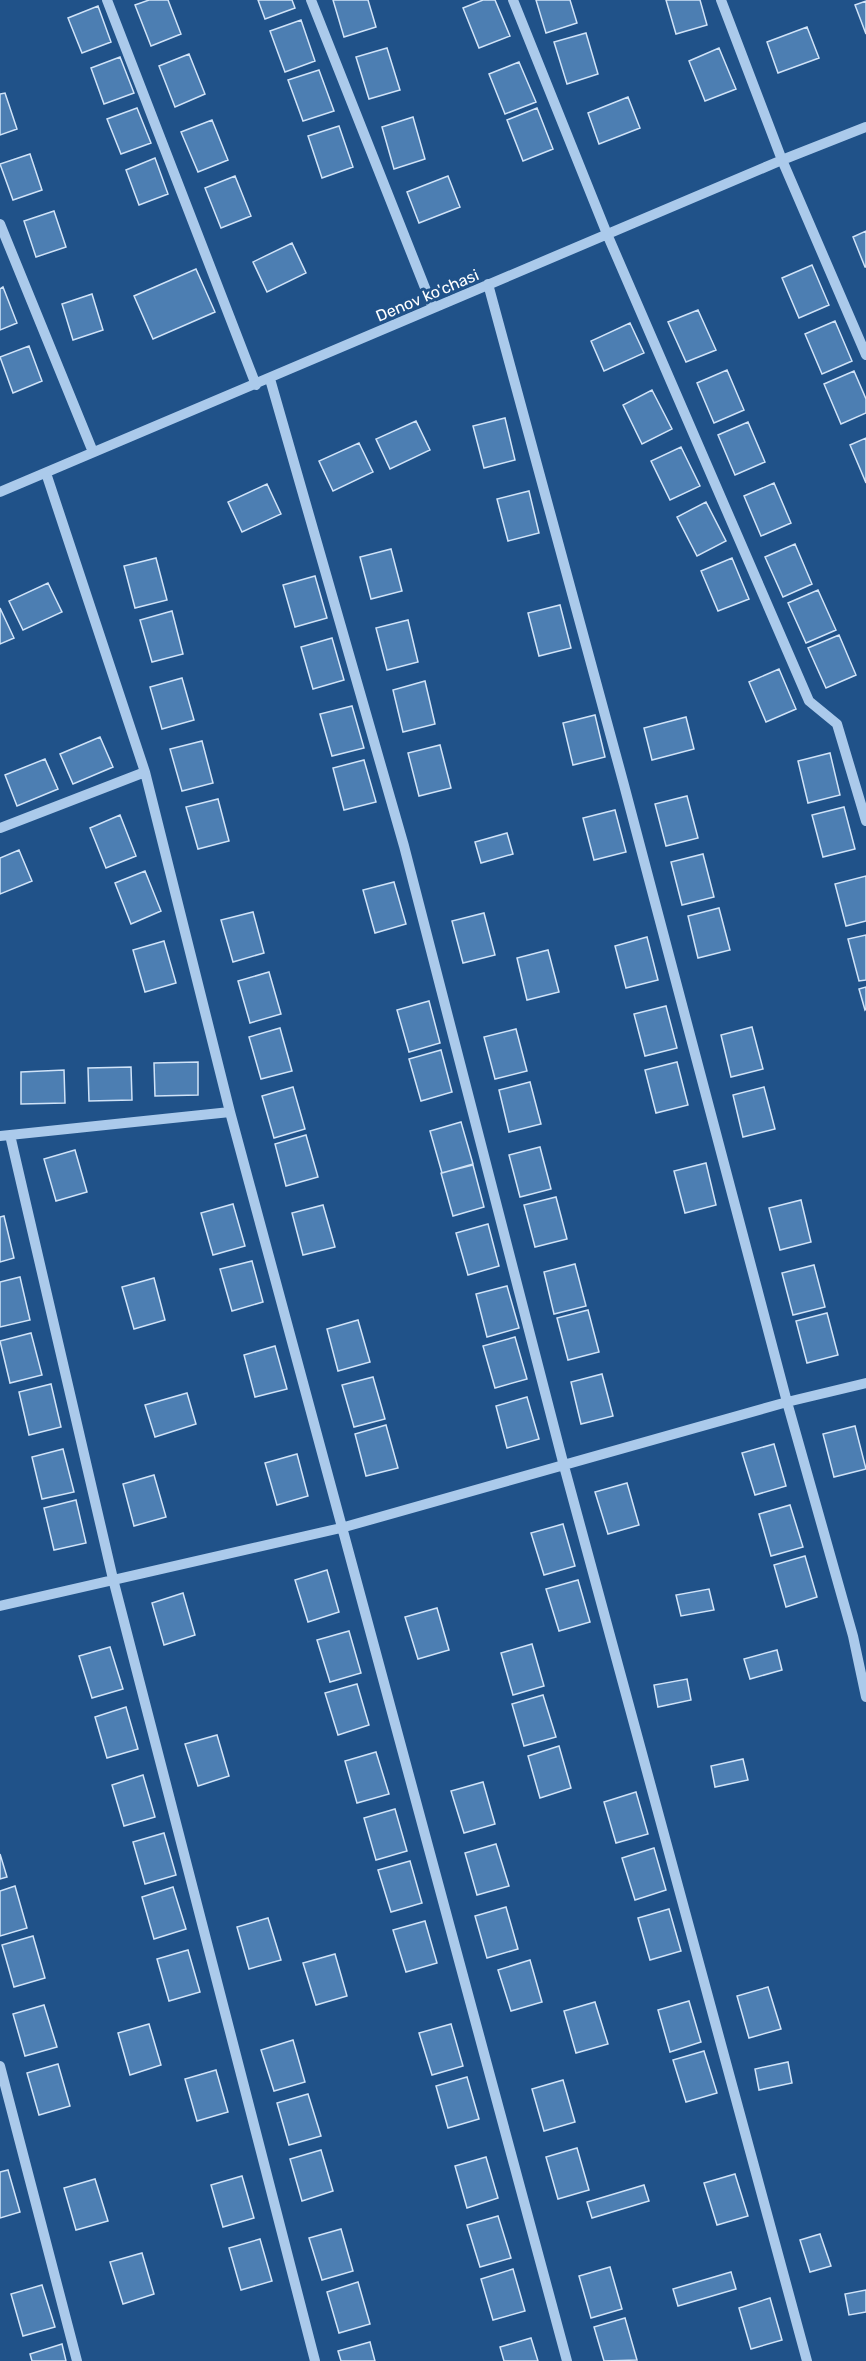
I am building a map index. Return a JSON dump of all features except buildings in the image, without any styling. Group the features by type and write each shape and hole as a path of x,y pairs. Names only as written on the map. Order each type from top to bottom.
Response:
{"street":[{"path":"107,0 255,385"},
{"path":"311,0 433,308"},
{"path":"513,0 607,234 809,700 837,724 866,821"},
{"path":"721,0 782,160 866,355"},
{"name":"Denov ko'chasi","path":"0,492 782,160 866,127"},
{"path":"0,224 93,452"},
{"path":"488,284 624,785 787,1402 854,1636 866,1697"},
{"path":"270,379 404,846 564,1466 807,2361"},
{"path":"46,473 145,772 230,1112 567,2361"},
{"path":"0,828 145,772"},
{"path":"230,1112 5,1135 113,1579 315,2361"},
{"path":"0,1606 341,1528 787,1402 866,1383"},
{"path":"854,1636 866,1644"},
{"path":"0,2066 77,2361"}]}
